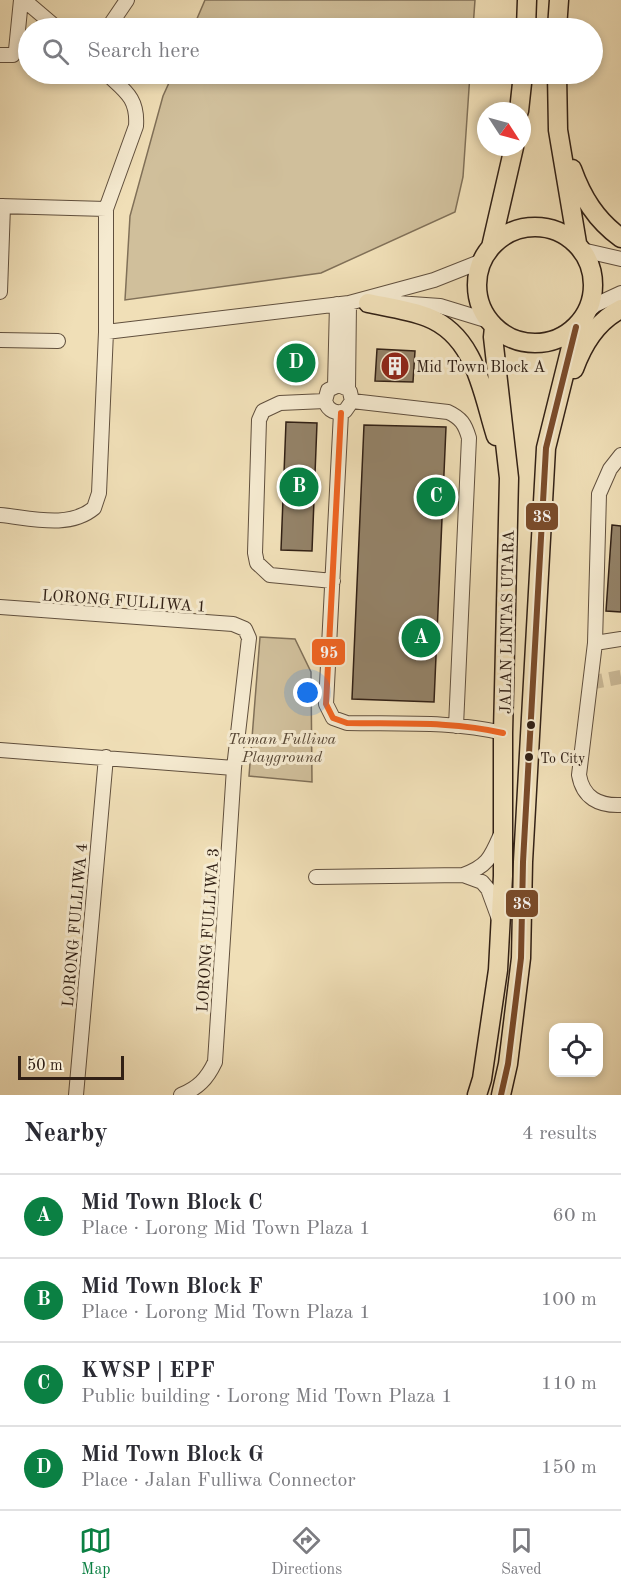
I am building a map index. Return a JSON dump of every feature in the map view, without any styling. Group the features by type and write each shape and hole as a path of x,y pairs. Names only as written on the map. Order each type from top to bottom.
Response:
{"main road":[{"path":"526,18 527,0"},
{"path":"558,18 559,0"},
{"path":"520,102 522,84"},
{"path":"511,156 487,254 478,277 477,292 482,308 492,324 513,339 535,344 557,339 576,327 587,312 594,291 592,269 580,246 558,130 557,84"},
{"path":"558,130 586,202 597,217 621,238"},
{"path":"487,254 506,235 524,228 543,227 561,232 580,246"},
{"path":"352,303 425,316 454,332 465,345 473,361 509,478"},
{"path":"546,448 590,335 601,322 621,309"},
{"name":"JALAN LINTAS UTARA","path":"477,1095 482,1079 498,970 503,830 509,478 492,324"},
{"name":"JALAN LINTAS UTARA","path":"501,1095 508,1064 521,958 523,862 546,448 576,327"}],"street":[{"path":"22,0 44,18"},
{"path":"20,18 22,0"},
{"path":"115,18 127,0"},
{"path":"0,55 13,55 18,33"},
{"path":"0,515 76,519 94,508 99,493 106,332 106,210 135,126 136,116 133,100 116,84"},
{"path":"0,292 1,206 106,210"},
{"path":"580,246 621,259"},
{"path":"352,303 434,280 487,254"},
{"path":"587,312 595,305 621,293"},
{"path":"106,332 352,303 427,304 455,309 492,324"},
{"path":"352,303 345,392 348,409 340,413 332,411 326,405 328,390 345,392 448,412 459,417 466,426 469,438 456,726"},
{"path":"0,340 58,341"},
{"path":"325,401 280,403 263,411 259,420 255,553 257,563 270,575 333,581"},
{"path":"340,413 326,704 333,718 347,723 456,726 486,729 503,734"},
{"path":"621,455 610,469 599,494 595,642 579,775 581,787 589,797 598,803 621,806"},
{"name":"LORONG FULLIWA 1","path":"0,608 233,624 245,629"},
{"name":"LORONG FULLIWA 3","path":"181,1095 196,1088 209,1075 215,1062 234,768 249,648 249,638 245,629"},
{"path":"595,642 621,639"},
{"path":"0,750 234,768"},
{"name":"LORONG FULLIWA 4","path":"76,1095 106,758"},
{"path":"316,876 463,875 479,869 492,857 503,830"},
{"path":"463,875 482,882 488,890 501,923"}],"green space":[{"path":"205,0 475,0 474,18 197,18"},
{"path":"168,84 469,84 463,177 455,212 321,273 125,300 130,216 163,96"},
{"name":"Taman Fulliwa Playground","path":"260,637 295,639 311,672 312,782 249,776"}],"building":[{"path":"283,347 310,348 309,378 281,377"},
{"name":"Mid Town Block A","path":"377,349 415,351 413,382 375,381"},
{"path":"286,422 317,423 312,551 281,550"},
{"path":"364,425 446,427 434,702 352,699"},
{"path":"612,525 621,526 621,612 606,611"}],"tunnel":[{"path":"589,683 621,677"}],"transit line":[{"name":"38","path":"501,1095 508,1064 521,958 523,862 546,448 576,327"},
{"name":"95","path":"341,413 326,704 333,718 347,723 445,725 503,733"}],"place":[{"name":"Mid Town Block G","path":"296,363"},
{"name":"Mid Town Block A","path":"395,366"},
{"name":"Mid Town Block F","path":"299,487"},
{"name":"KWSP | EPF","path":"436,497"},
{"name":"Mid Town Block C","path":"421,638"},
{"name":"To City","path":"529,757"}]}
